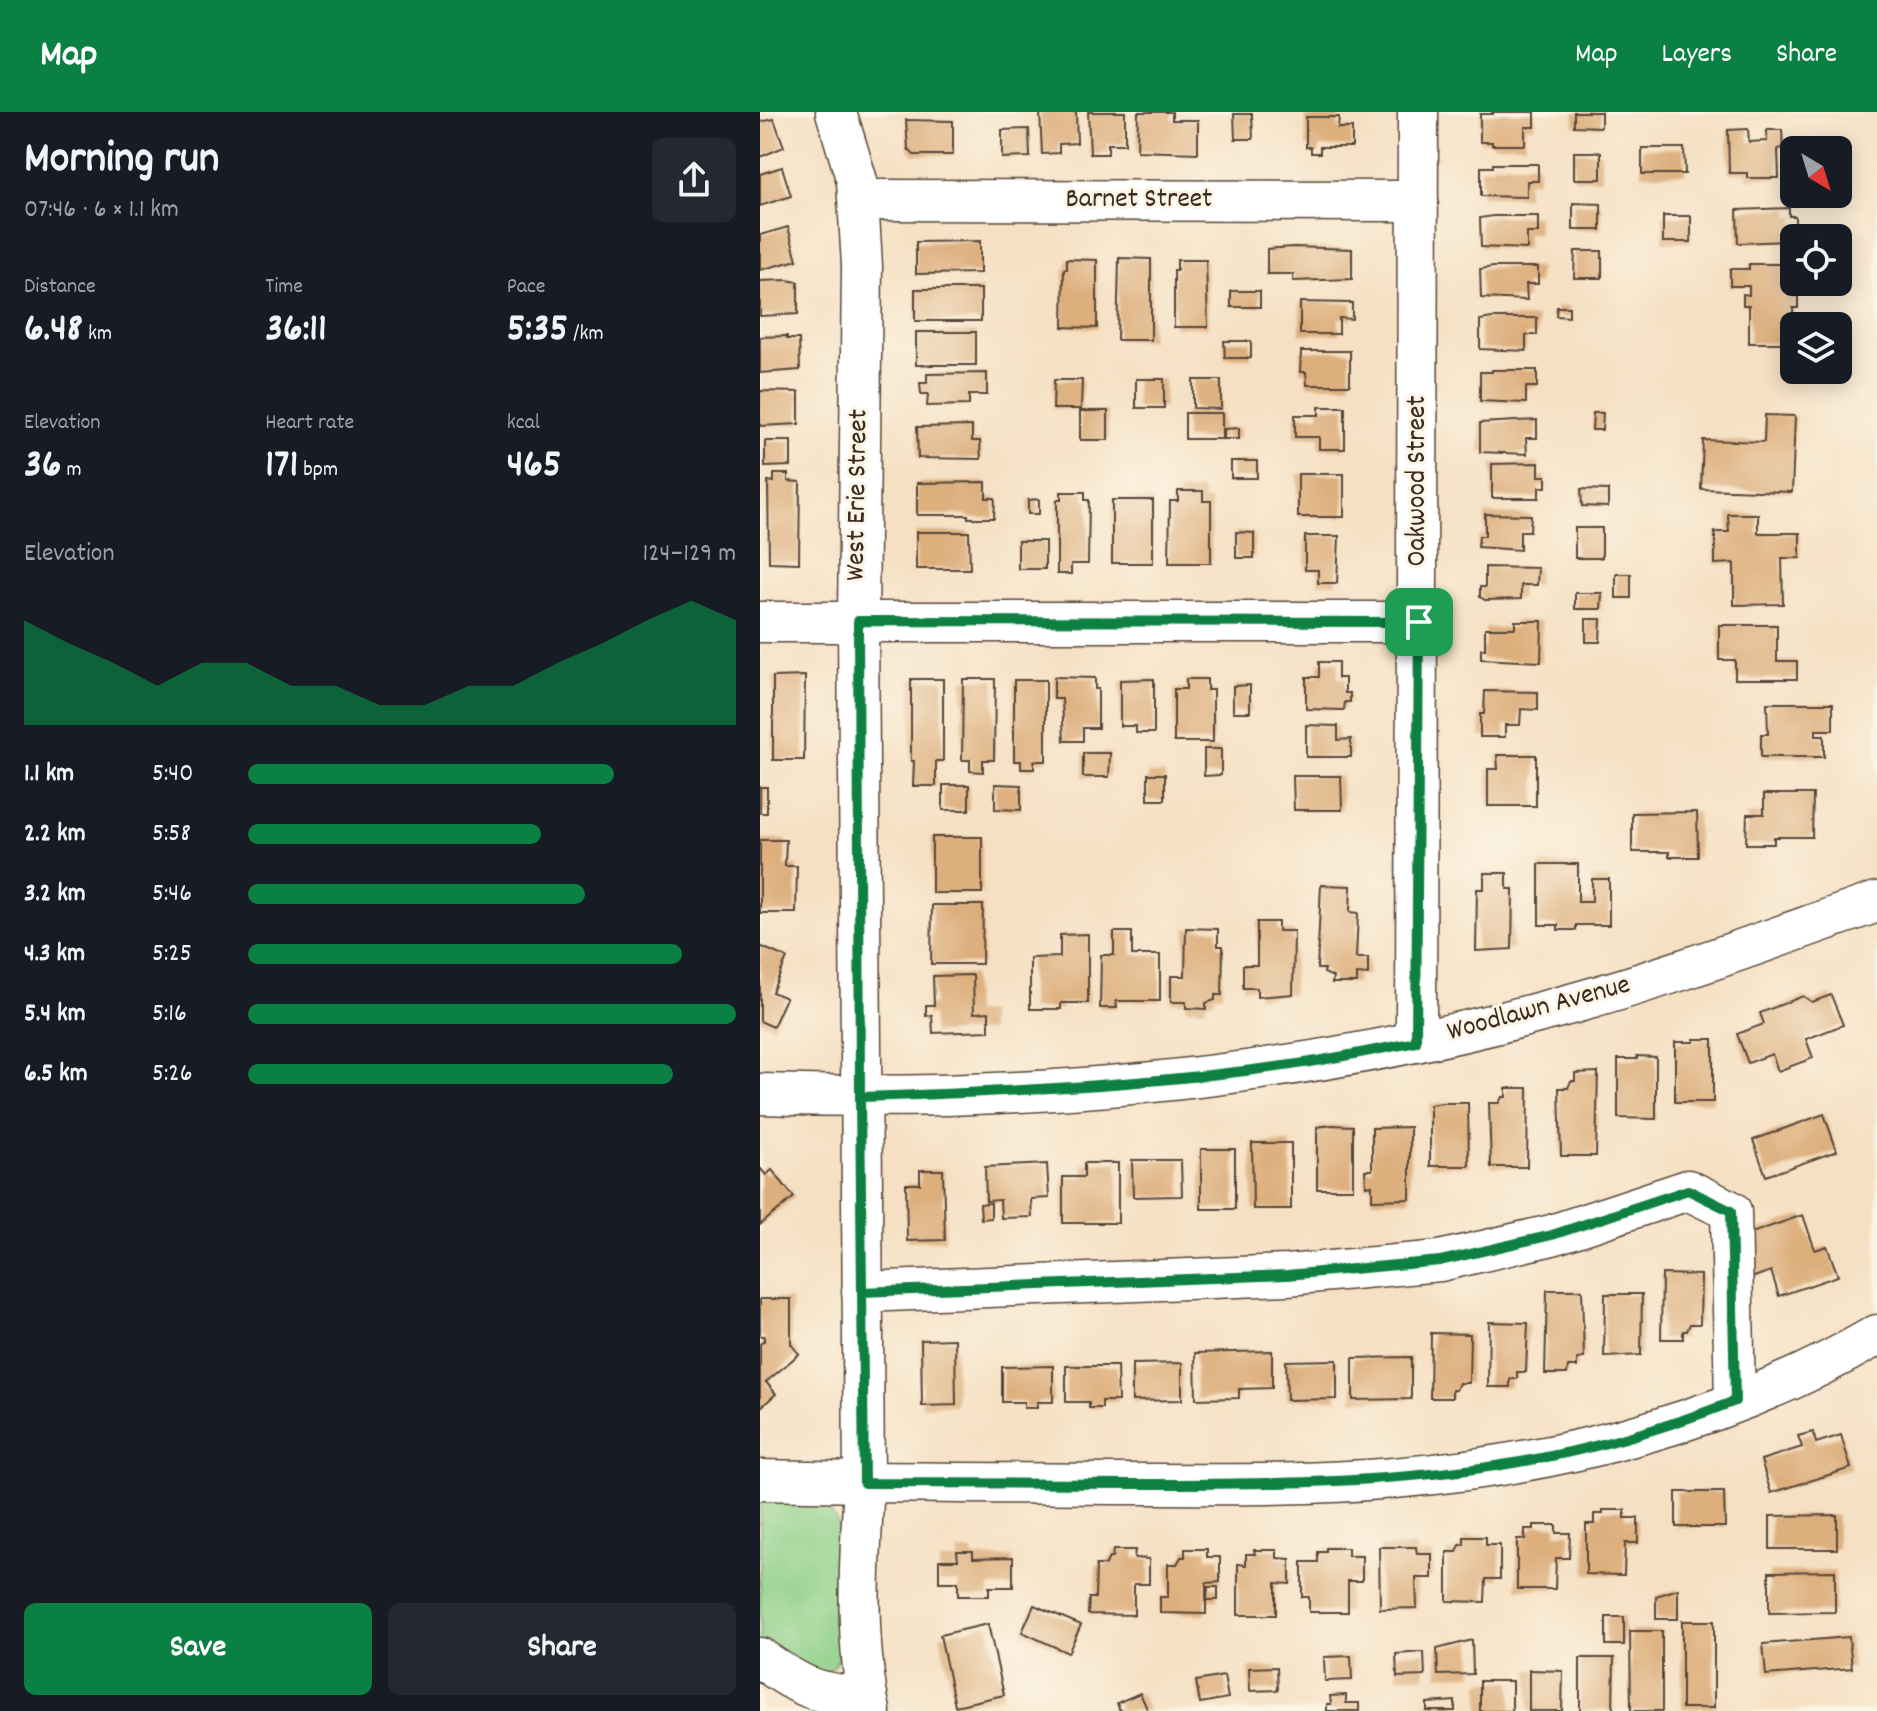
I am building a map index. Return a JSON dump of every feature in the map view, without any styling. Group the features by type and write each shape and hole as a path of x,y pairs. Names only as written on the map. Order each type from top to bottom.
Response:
{"street":[{"name":"West Erie Street","path":"836,112 852,162 859,200 862,281 858,621 864,1483 860,1569 862,1658 868,1704"},
{"name":"Oakwood Street","path":"1416,1042 1418,112"},
{"name":"Barnet Street","path":"859,200 1418,201"},
{"path":"760,622 1419,622"},
{"name":"Woodlawn Avenue","path":"760,1094 860,1097 1001,1091 1187,1078 1293,1065 1416,1042 1556,1009 1627,988 1877,902"},
{"path":"862,1292 1287,1275 1440,1261 1552,1235 1688,1190 1731,1211 1735,1401"},
{"path":"760,1480 1257,1484 1393,1478 1497,1466 1635,1435 1735,1401 1804,1373 1877,1335"},
{"path":"760,1658 811,1690 868,1704"}],"green space":[{"path":"760,1498 796,1498 817,1502 833,1515 839,1527 840,1649 836,1664 823,1673 760,1642"}],"building":[{"path":"1040,112 1076,112 1077,143 1059,144 1059,153 1042,154"},
{"path":"1088,112 1125,112 1125,144 1108,144 1108,154 1090,154"},
{"path":"1138,112 1172,112 1172,120 1198,120 1198,153 1137,151"},
{"path":"1535,112 1535,127 1525,127 1525,145 1480,142 1480,114"},
{"path":"1574,112 1601,112 1601,127 1574,126"},
{"path":"1234,114 1252,114 1253,139 1235,139"},
{"path":"1306,117 1339,117 1338,128 1352,128 1352,147 1320,147 1320,153 1311,153 1311,147 1306,147"},
{"path":"774,119 784,147 760,157 760,122"},
{"path":"906,120 953,121 953,155 914,155 908,149"},
{"path":"1029,129 1030,157 1002,158 1002,130"},
{"path":"1748,129 1749,142 1767,141 1767,130 1782,130 1778,149 1779,178 1747,178 1747,173 1729,173 1728,130"},
{"path":"1642,148 1684,148 1685,174 1642,174"},
{"path":"1574,152 1601,152 1601,179 1574,179"},
{"path":"1493,164 1538,164 1538,181 1527,181 1527,197 1481,196 1481,167 1493,167"},
{"path":"782,167 791,196 760,206 760,174"},
{"path":"1573,203 1601,204 1601,230 1573,230"},
{"path":"1789,208 1789,216 1795,216 1795,224 1780,224 1780,241 1738,243 1737,210"},
{"path":"1538,216 1538,233 1527,233 1527,249 1481,247 1480,218"},
{"path":"1663,216 1691,216 1691,242 1663,242"},
{"path":"788,227 797,260 760,270 760,235"},
{"path":"980,241 980,273 916,274 916,242"},
{"path":"1267,249 1352,249 1352,279 1293,281 1293,274 1267,274"},
{"path":"1575,251 1602,251 1602,278 1574,278"},
{"path":"1119,258 1151,259 1151,340 1117,340"},
{"path":"1067,259 1097,260 1097,328 1063,327 1064,269 1067,269"},
{"path":"1177,260 1206,260 1208,327 1174,327 1174,270 1177,270"},
{"path":"1749,264 1780,264 1780,296 1798,296 1798,308 1793,308 1793,312 1780,312 1780,343 1749,343 1749,305 1743,305 1743,294 1749,295 1749,286 1730,286 1730,269 1749,269"},
{"path":"1538,267 1538,284 1526,284 1527,300 1481,298 1480,269"},
{"path":"760,281 798,282 798,314 760,316"},
{"path":"915,289 981,289 981,321 915,321"},
{"path":"1231,291 1260,291 1260,307 1231,307"},
{"path":"1300,302 1352,303 1352,319 1339,318 1339,334 1300,334"},
{"path":"1557,307 1569,307 1569,317 1556,316"},
{"path":"1537,318 1537,335 1526,335 1526,351 1480,349 1480,320"},
{"path":"916,332 976,332 976,365 916,365"},
{"path":"787,336 787,339 799,339 800,370 760,373 760,337"},
{"path":"1224,341 1251,341 1251,358 1225,358"},
{"path":"1301,351 1350,351 1350,385 1307,385 1306,372 1300,372"},
{"path":"1537,370 1537,387 1526,387 1526,403 1480,401 1480,372"},
{"path":"987,373 987,395 969,395 969,405 927,406 928,394 921,394 920,383 927,383 927,374"},
{"path":"1136,379 1164,379 1164,408 1136,408"},
{"path":"1054,380 1082,380 1081,409 1053,409"},
{"path":"1193,380 1221,380 1221,409 1193,408"},
{"path":"760,391 799,392 799,424 760,426"},
{"path":"1319,407 1345,407 1345,449 1319,449 1319,437 1295,437 1295,415 1319,415"},
{"path":"1080,411 1108,411 1108,440 1080,440"},
{"path":"1185,413 1222,413 1222,439 1185,439"},
{"path":"1593,413 1603,413 1602,430 1592,430"},
{"path":"1765,415 1795,416 1792,492 1701,489 1703,440 1764,442"},
{"path":"1537,420 1537,438 1526,438 1527,454 1480,452 1480,423"},
{"path":"972,426 972,441 980,441 981,459 918,458 917,427"},
{"path":"1239,428 1239,439 1224,439 1224,429"},
{"path":"765,441 791,441 791,466 765,467"},
{"path":"1231,461 1257,461 1257,478 1231,478"},
{"path":"1539,463 1539,476 1546,476 1546,487 1539,487 1539,498 1492,498 1492,464"},
{"path":"774,474 788,474 788,481 800,482 799,563 769,562 768,481 774,482"},
{"path":"1298,474 1344,474 1344,517 1298,517"},
{"path":"986,482 986,498 995,498 994,518 917,515 917,483"},
{"path":"1581,489 1608,490 1608,507 1582,506"},
{"path":"1178,491 1203,491 1203,501 1211,501 1211,563 1169,563 1170,501 1178,501"},
{"path":"1061,492 1085,492 1085,500 1089,500 1088,564 1071,564 1071,574 1057,574 1057,500 1061,500"},
{"path":"1039,499 1039,514 1028,514 1028,500"},
{"path":"1112,500 1153,500 1153,563 1112,563"},
{"path":"1485,514 1531,515 1530,531 1520,531 1520,550 1478,547 1479,536 1485,536"},
{"path":"1728,514 1758,514 1758,533 1800,533 1800,558 1782,558 1783,604 1734,605 1734,563 1715,564 1715,532 1729,532"},
{"path":"1575,528 1602,528 1602,558 1575,558"},
{"path":"916,532 969,532 970,569 916,569"},
{"path":"1236,532 1254,533 1254,558 1236,558"},
{"path":"1305,536 1339,536 1337,583 1318,583 1318,570 1305,570"},
{"path":"1018,541 1045,541 1045,569 1018,569"},
{"path":"1485,567 1538,568 1537,585 1521,585 1521,599 1485,600 1480,597 1480,587 1485,587"},
{"path":"1616,574 1631,574 1631,598 1616,598"},
{"path":"1575,593 1602,593 1601,609 1575,609"},
{"path":"1586,619 1601,619 1600,642 1586,642"},
{"path":"1515,621 1542,621 1541,662 1481,659 1481,649 1485,649 1485,628 1515,628"},
{"path":"1719,625 1777,625 1777,661 1797,661 1797,679 1735,679 1735,660 1719,660"},
{"path":"1319,662 1338,662 1338,678 1345,678 1345,693 1350,693 1350,702 1345,702 1344,710 1306,709 1306,677 1319,677"},
{"path":"805,676 804,760 773,760 773,677"},
{"path":"1054,677 1095,678 1098,728 1083,728 1083,741 1064,741 1062,699 1054,699"},
{"path":"911,679 943,679 943,761 936,761 936,786 913,786"},
{"path":"963,679 995,679 994,760 983,760 983,772 970,771 970,760 962,760"},
{"path":"1154,679 1154,733 1136,733 1136,726 1120,726 1120,680"},
{"path":"1186,679 1207,679 1207,690 1213,690 1213,742 1174,742 1174,689 1186,689"},
{"path":"1014,680 1046,680 1046,761 1034,761 1034,769 1021,769 1021,761 1014,761"},
{"path":"1250,685 1250,712 1233,712 1233,686"},
{"path":"1485,691 1538,692 1538,710 1521,709 1520,725 1505,725 1505,737 1480,737 1480,714 1484,714"},
{"path":"1767,703 1833,703 1833,730 1816,730 1816,736 1824,736 1824,757 1761,757 1761,734 1768,734"},
{"path":"1306,725 1338,726 1338,740 1351,739 1351,757 1306,757"},
{"path":"1204,749 1221,749 1221,775 1204,776"},
{"path":"1083,753 1110,753 1109,777 1083,777"},
{"path":"1497,755 1536,755 1536,806 1488,806 1488,769 1498,769"},
{"path":"1148,774 1165,774 1165,800 1148,800"},
{"path":"1293,776 1341,776 1342,810 1294,810"},
{"path":"995,784 1021,785 1021,810 995,809"},
{"path":"943,785 969,785 969,810 943,810"},
{"path":"760,787 767,787 767,813 760,813"},
{"path":"1764,794 1813,794 1812,837 1774,837 1774,844 1746,844 1747,814 1764,814"},
{"path":"1697,812 1698,857 1669,857 1669,852 1632,852 1632,813"},
{"path":"932,837 982,837 982,893 932,893"},
{"path":"760,840 786,840 785,866 797,866 796,913 760,913"},
{"path":"1539,864 1578,864 1578,902 1592,902 1592,879 1609,879 1609,925 1576,925 1576,930 1558,930 1558,925 1539,925"},
{"path":"1484,873 1507,873 1507,889 1513,889 1512,949 1476,951 1477,889 1484,889"},
{"path":"1321,885 1351,886 1350,912 1358,913 1356,958 1368,958 1368,975 1357,974 1357,983 1332,983 1333,977 1324,973 1325,969 1317,969"},
{"path":"932,905 983,905 982,964 931,964"},
{"path":"1257,922 1278,922 1278,931 1294,931 1293,994 1257,997 1257,988 1243,988 1243,965 1257,965"},
{"path":"1186,928 1218,929 1218,946 1223,946 1222,995 1215,995 1215,1000 1206,1003 1206,1009 1186,1008 1186,1002 1171,1002 1171,976 1185,976"},
{"path":"1114,932 1132,932 1132,955 1160,955 1160,1001 1116,1001 1117,1008 1100,1008 1101,955 1114,955"},
{"path":"1088,934 1088,1003 1061,1003 1061,1009 1030,1009 1030,958 1060,957 1060,935"},
{"path":"760,946 787,958 772,992 786,998 773,1027 760,1021"},
{"path":"973,975 974,1013 989,1012 989,1031 933,1033 932,1015 926,1016 926,1005 934,1005 933,976"},
{"path":"1831,995 1843,1025 1806,1039 1813,1058 1778,1071 1772,1054 1748,1063 1737,1034 1764,1024 1760,1013 1803,996 1812,1002"},
{"path":"1694,1039 1713,1039 1713,1102 1675,1102 1675,1042 1694,1042"},
{"path":"1637,1056 1656,1057 1656,1119 1618,1118 1618,1059 1637,1059"},
{"path":"1598,1072 1596,1156 1561,1156 1559,1088 1568,1088 1571,1081 1575,1081 1575,1073"},
{"path":"1506,1088 1528,1088 1527,1167 1491,1167 1489,1103 1499,1103 1502,1097 1506,1097"},
{"path":"1468,1103 1469,1166 1430,1166 1430,1105"},
{"path":"1824,1114 1837,1151 1766,1176 1753,1140"},
{"path":"1353,1126 1353,1189 1317,1189 1317,1127"},
{"path":"1410,1127 1410,1199 1372,1200 1372,1185 1366,1186 1365,1170 1372,1170 1372,1128"},
{"path":"1252,1143 1291,1143 1291,1209 1253,1209"},
{"path":"1201,1149 1235,1149 1235,1209 1201,1209"},
{"path":"1132,1160 1181,1160 1182,1196 1133,1197"},
{"path":"1084,1163 1118,1163 1118,1223 1063,1223 1063,1177 1084,1177"},
{"path":"1047,1164 1049,1198 1031,1199 1032,1217 1001,1218 1000,1200 986,1201 985,1167"},
{"path":"760,1168 766,1175 772,1170 794,1197 760,1225"},
{"path":"920,1170 943,1170 945,1240 907,1241 906,1184 920,1184"},
{"path":"991,1203 991,1218 981,1219 980,1204"},
{"path":"1803,1215 1815,1250 1827,1246 1838,1276 1779,1296 1771,1271 1751,1278 1737,1238"},
{"path":"1662,1274 1701,1275 1700,1324 1690,1324 1687,1331 1683,1331 1683,1339 1661,1339"},
{"path":"1547,1290 1582,1290 1584,1358 1577,1359 1577,1367 1568,1367 1567,1374 1545,1374"},
{"path":"1605,1294 1642,1294 1641,1355 1604,1357"},
{"path":"760,1299 791,1299 791,1344 799,1354 766,1382 776,1394 760,1408 760,1344 764,1336 760,1336"},
{"path":"1489,1322 1528,1323 1526,1372 1517,1372 1517,1379 1510,1379 1510,1387 1488,1387"},
{"path":"1431,1333 1470,1334 1469,1383 1459,1383 1456,1390 1452,1390 1452,1398 1430,1398"},
{"path":"955,1339 956,1405 922,1406 921,1340"},
{"path":"1272,1351 1272,1388 1239,1389 1239,1398 1196,1399 1195,1353"},
{"path":"1411,1357 1411,1399 1353,1400 1353,1358"},
{"path":"1337,1360 1337,1399 1287,1400 1286,1361"},
{"path":"1182,1363 1182,1400 1132,1401 1132,1364"},
{"path":"1053,1366 1053,1402 1037,1402 1037,1408 1024,1408 1024,1402 1002,1402 1002,1367"},
{"path":"1066,1366 1117,1366 1118,1401 1102,1401 1102,1408 1089,1408 1089,1402 1066,1402"},
{"path":"1813,1432 1816,1443 1841,1435 1851,1468 1771,1493 1761,1460 1802,1447 1798,1436"},
{"path":"1676,1492 1724,1492 1725,1527 1676,1527"},
{"path":"1603,1510 1625,1510 1625,1518 1638,1518 1638,1543 1625,1543 1624,1575 1586,1574 1586,1524 1594,1524 1594,1514 1603,1514"},
{"path":"1837,1515 1837,1549 1770,1549 1770,1516"},
{"path":"1534,1525 1556,1525 1556,1533 1570,1533 1569,1558 1556,1558 1555,1589 1517,1589 1517,1539 1525,1539 1525,1529 1534,1529"},
{"path":"1464,1537 1486,1537 1486,1545 1500,1545 1500,1579 1486,1579 1485,1602 1447,1601 1447,1552 1457,1552 1460,1545 1464,1545"},
{"path":"1379,1547 1416,1547 1417,1554 1432,1554 1432,1578 1416,1578 1417,1608 1380,1609"},
{"path":"1326,1548 1348,1548 1348,1556 1362,1556 1362,1581 1348,1581 1348,1612 1309,1612 1309,1597 1302,1597 1302,1562 1318,1562 1318,1552 1326,1552"},
{"path":"1185,1549 1207,1549 1207,1557 1220,1557 1220,1582 1206,1583 1206,1614 1160,1613 1160,1597 1168,1597 1168,1564 1177,1564 1181,1557 1185,1557"},
{"path":"1113,1550 1135,1550 1134,1558 1149,1559 1149,1584 1134,1584 1134,1615 1088,1614 1089,1598 1095,1598 1096,1565 1105,1565 1112,1558"},
{"path":"1254,1550 1277,1550 1277,1558 1290,1559 1290,1584 1276,1583 1276,1615 1238,1615 1238,1564 1246,1565 1246,1554 1255,1554"},
{"path":"957,1551 973,1551 973,1558 1013,1557 1013,1587 989,1587 989,1596 958,1596 958,1582 939,1582 939,1560 958,1560"},
{"path":"1835,1571 1835,1612 1769,1613 1769,1572"},
{"path":"1208,1587 1218,1587 1218,1600 1207,1600"},
{"path":"1678,1589 1678,1619 1656,1619 1656,1596"},
{"path":"1034,1605 1081,1625 1068,1653 1022,1632"},
{"path":"1606,1617 1624,1617 1624,1645 1606,1645"},
{"path":"1682,1621 1714,1621 1714,1708 1682,1708"},
{"path":"988,1624 1004,1695 955,1706 940,1635"},
{"path":"1630,1631 1662,1631 1662,1711 1631,1711"},
{"path":"1849,1637 1852,1668 1766,1675 1763,1644"},
{"path":"1472,1640 1473,1674 1438,1675 1437,1649"},
{"path":"1424,1652 1425,1676 1397,1677 1396,1654"},
{"path":"1351,1656 1352,1680 1325,1681 1324,1657"},
{"path":"1580,1658 1614,1658 1613,1711 1580,1711"},
{"path":"1277,1667 1278,1690 1250,1691 1249,1668"},
{"path":"1529,1670 1563,1671 1562,1711 1529,1711"},
{"path":"1224,1676 1228,1698 1200,1703 1196,1681"},
{"path":"1480,1681 1512,1681 1512,1711 1480,1711"},
{"path":"1140,1693 1148,1711 1120,1711 1117,1703"},
{"path":"1346,1695 1346,1703 1359,1703 1359,1711 1327,1711 1327,1704 1331,1704 1330,1696"},
{"path":"1455,1701 1455,1711 1427,1711 1427,1703"}],"route":[{"path":"1419,622 858,621 860,1097 864,1483 1257,1484 1393,1478 1554,1456 1635,1435 1735,1401 1731,1211 1688,1190 1509,1247 1394,1267 1287,1275 862,1292 860,1097 1187,1078 1293,1065 1416,1042 1419,622"}]}
